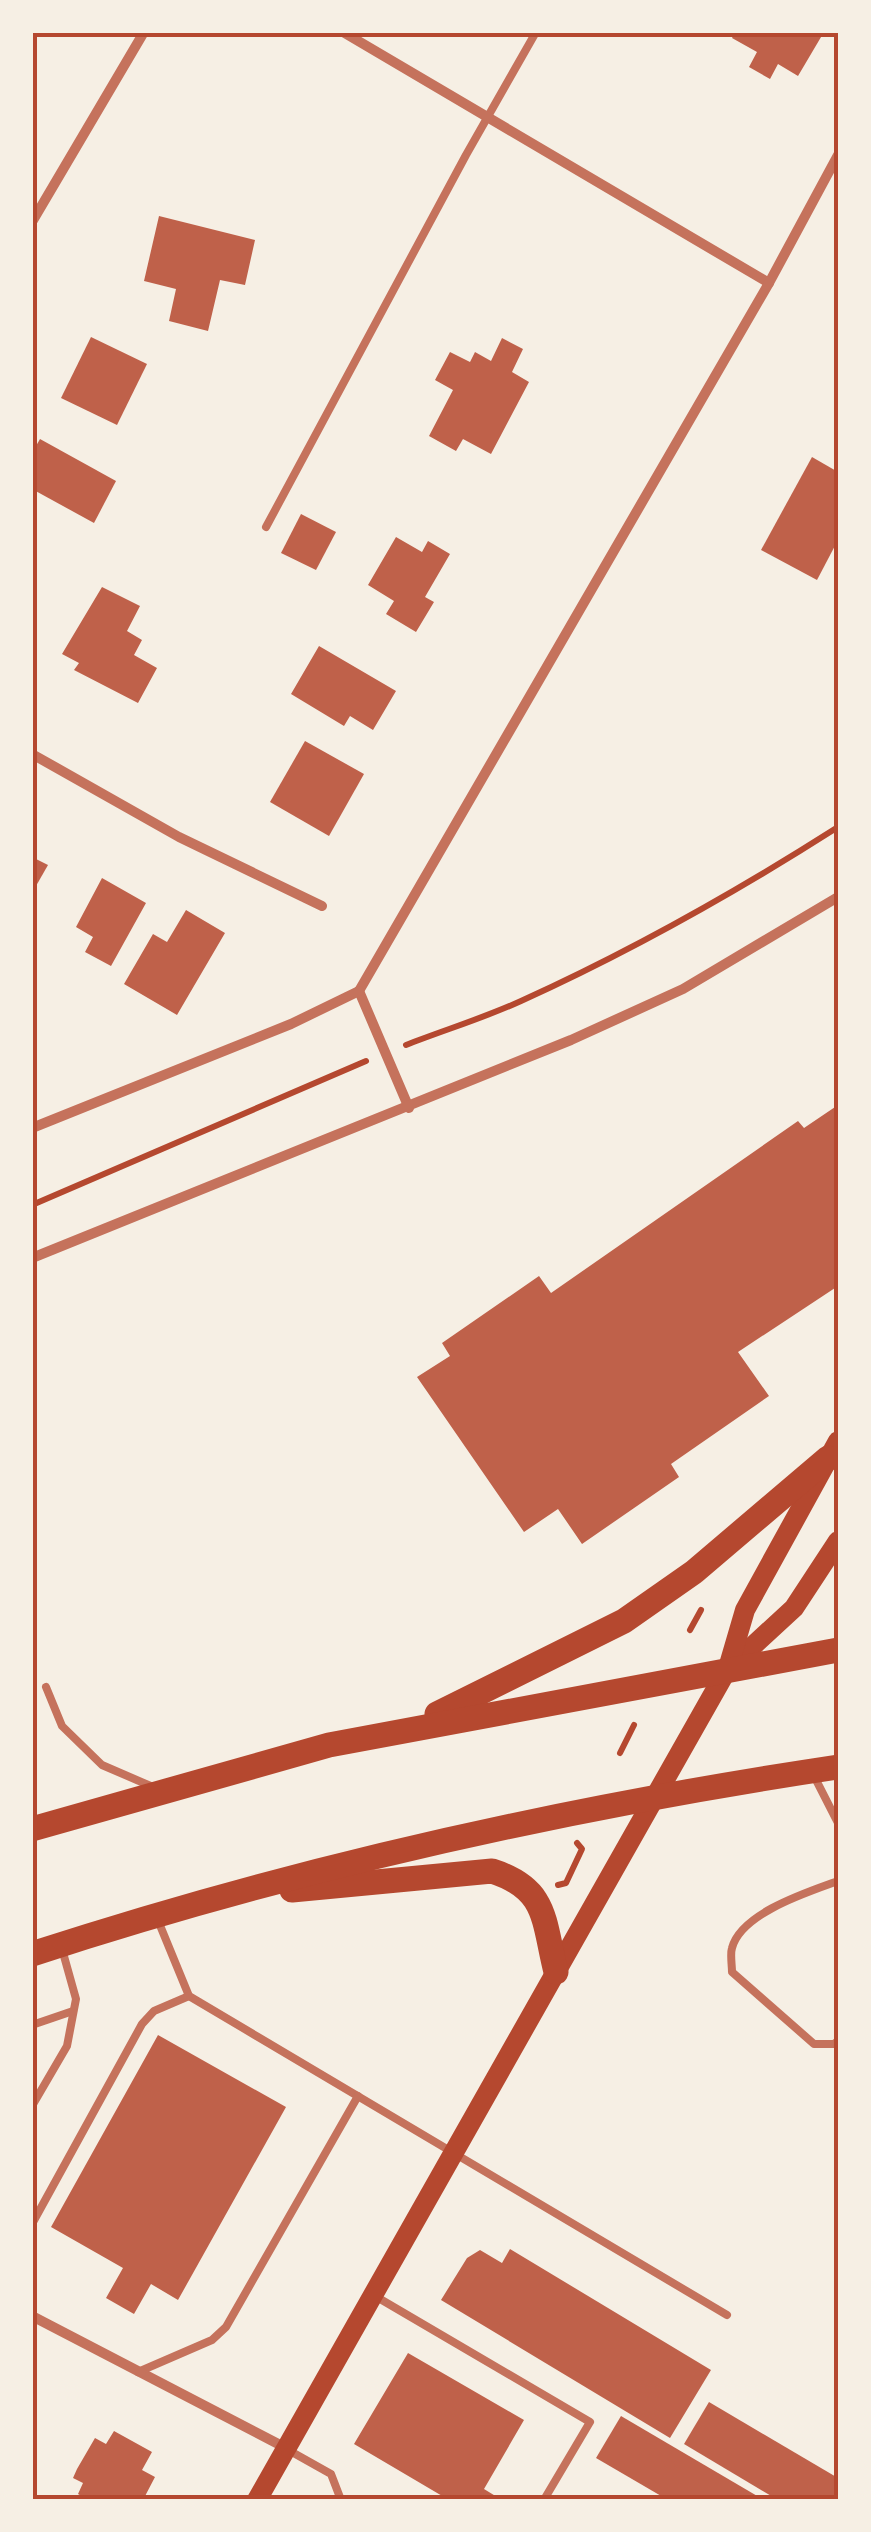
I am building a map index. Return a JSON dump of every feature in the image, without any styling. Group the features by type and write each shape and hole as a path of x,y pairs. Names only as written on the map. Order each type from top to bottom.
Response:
{"main road":[{"path":"257,2500 728,1668 745,1610 833,1450"},
{"path":"405,1728 624,1621 694,1572 833,1450"},
{"path":"728,1668 794,1608 838,1541"},
{"path":"32,1829 328,1745 838,1650"},
{"path":"32,1954 207,1899 482,1832 838,1767"},
{"path":"207,1899 492,1871 519,1880 537,1898 556,1972"}],"street":[{"path":"32,222 144,32"},
{"path":"343,32 769,283"},
{"path":"32,1128 291,1024 359,991 769,283 838,155"},
{"path":"32,754 179,838 322,906"},
{"path":"32,1258 409,1108 683,989 838,897"},
{"path":"359,991 409,1108"},
{"path":"32,2316 286,2448"}],"lane":[{"path":"266,527 486,116 536,32"},
{"path":"46,1688 62,1726 102,1765 162,1790"},
{"path":"812,1771 838,1823"},
{"path":"838,1882 792,1897 746,1925 732,1947 732,1972 814,2044 838,2041"},
{"path":"156,1914 188,1996 727,2316"},
{"path":"32,2106 67,2046 74,2011 76,1999 60,1944"},
{"path":"32,2224 142,2024 154,2011 188,1996"},
{"path":"32,2025 74,2011"},
{"path":"136,2373 212,2340 226,2327 358,2096"},
{"path":"373,2295 590,2422 548,2500"},
{"path":"286,2448 330,2474 341,2500"}],"path":[{"path":"428,1036 518,1002 645,941 838,827"},
{"path":"32,1205 364,1062"},
{"path":"690,1630 700,1610 716,1612"},
{"path":"620,1752 634,1725"},
{"path":"557,1885 566,1883 582,1849 578,1843"}],"building":[{"path":"735,32 824,32 798,76 778,64 770,79 749,67 757,52 732,38"},
{"path":"159,216 255,240 245,285 220,280 208,331 169,321 176,289 144,281"},
{"path":"91,337 147,364 117,425 61,398"},
{"path":"502,338 523,349 512,372 529,382 491,454 463,439 456,451 429,436 453,390 435,380 450,352 470,362 475,352 491,361"},
{"path":"40,439 116,481 94,523 32,489 32,453"},
{"path":"812,457 838,472 838,540 817,580 761,550"},
{"path":"301,514 336,532 316,570 281,553"},
{"path":"396,537 422,552 428,541 450,554 425,597 434,602 416,632 386,614 394,601 368,585"},
{"path":"102,587 140,606 127,631 142,640 134,655 157,668 138,703 74,670 79,663 62,654"},
{"path":"319,646 396,691 373,730 350,716 344,726 291,694"},
{"path":"305,741 364,774 329,836 270,802"},
{"path":"32,857 48,865 32,893"},
{"path":"102,878 146,903 111,966 85,952 93,937 76,927"},
{"path":"186,910 225,933 177,1015 124,984 153,934 167,942"},
{"path":"838,1105 838,1286 738,1352 769,1396 671,1464 679,1477 582,1544 558,1509 524,1532 417,1377 450,1356 442,1343 539,1276 551,1293 798,1121 804,1128"},
{"path":"158,2035 286,2107 178,2300 151,2284 134,2314 106,2298 123,2268 51,2227"},
{"path":"510,2249 711,2370 670,2438 441,2300 467,2258 480,2250 502,2263"},
{"path":"408,2353 524,2420 484,2489 502,2500 449,2500 354,2444"},
{"path":"709,2402 838,2478 838,2500 778,2500 684,2444"},
{"path":"621,2416 764,2500 668,2500 596,2458"},
{"path":"114,2431 152,2452 142,2470 155,2477 143,2500 88,2500 78,2494 83,2483 73,2478 77,2469 95,2438 106,2444"}]}
